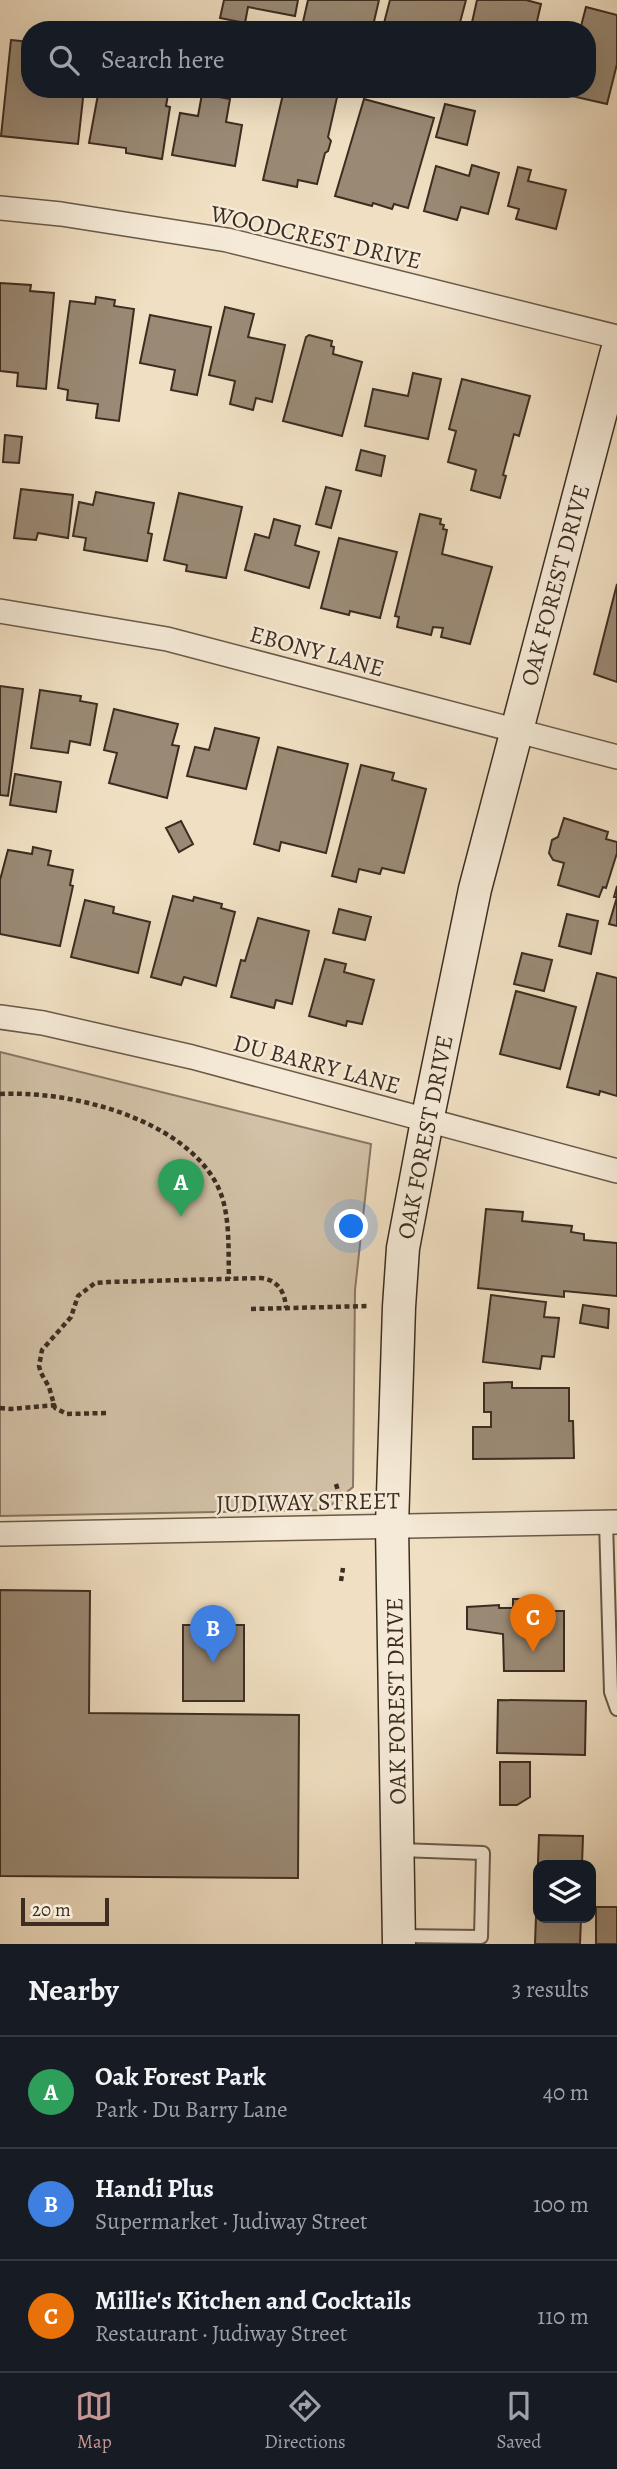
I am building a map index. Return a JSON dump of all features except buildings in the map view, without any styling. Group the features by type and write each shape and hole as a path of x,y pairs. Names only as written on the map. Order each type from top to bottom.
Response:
{"street":[{"name":"WOODCREST DRIVE","path":"0,208 61,214 227,240 617,337"},
{"name":"OAK FOREST DRIVE","path":"399,1940 391,1526 403,1248 475,889 617,351"},
{"name":"EBONY LANE","path":"0,611 167,639 617,757"},
{"name":"DU BARRY LANE","path":"0,1017 43,1023 192,1057 617,1171"},
{"name":"JUDIWAY STREET","path":"0,1534 611,1522"}],"lane":[{"path":"611,1522 611,1692 617,1709"},
{"path":"399,1850 483,1853 481,1937 399,1940"}],"path":[{"path":"0,1094 47,1095 106,1109 147,1125 195,1155 216,1182 224,1204 229,1279"},
{"path":"106,1413 66,1414 55,1408 41,1373 40,1358 45,1344 71,1317 78,1296 89,1286 108,1282 261,1278 275,1283 286,1298 286,1308"},
{"path":"251,1309 370,1306"},
{"path":"0,1408 56,1405"},
{"path":"336,1484 344,1508"},
{"path":"341,1581 343,1568"}],"shaded area":[{"path":"0,1052 371,1144 355,1290 353,1487 325,1510 0,1516"}],"place":[{"name":"Oak Forest Park","path":"181,1217"},
{"name":"Millie's Kitchen and Cocktails","path":"533,1652"},
{"name":"Handi Plus","path":"213,1663"}]}
